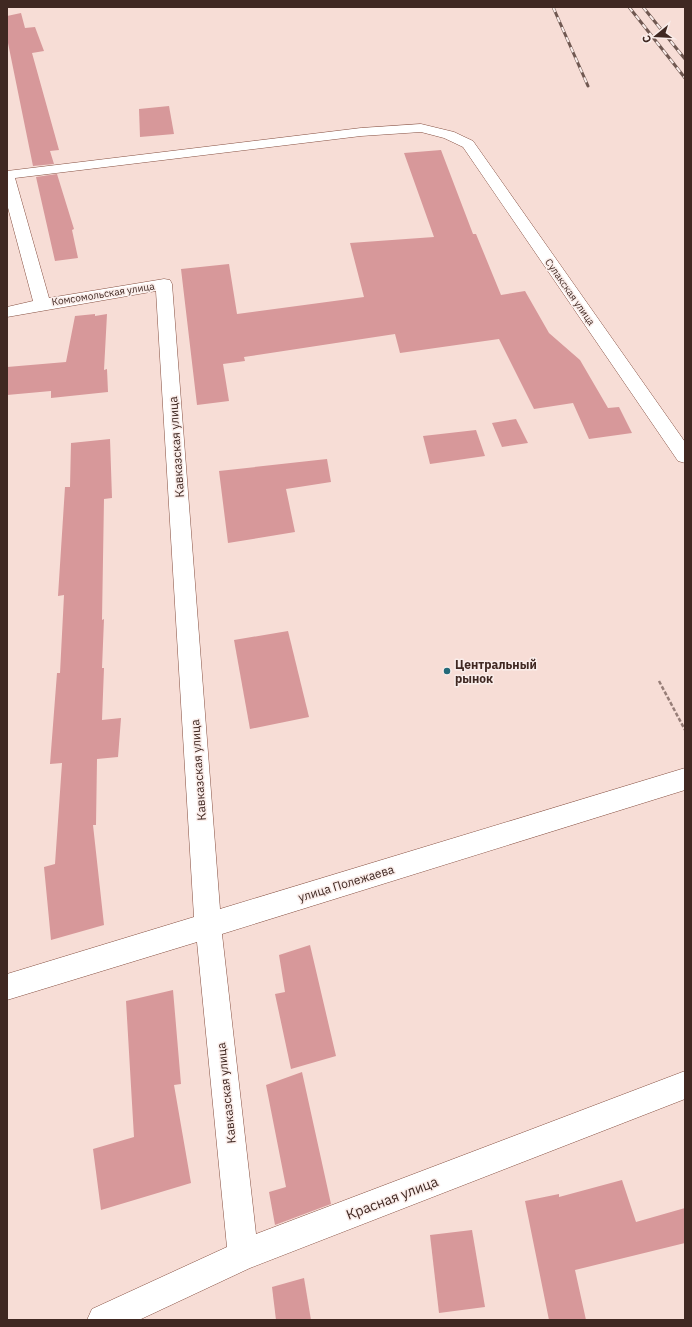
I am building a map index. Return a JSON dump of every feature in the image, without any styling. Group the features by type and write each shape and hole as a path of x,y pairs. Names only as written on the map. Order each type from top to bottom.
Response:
{"street":[{"name":"Сулакская улица","path":"7,176 361,132 421,128 449,134 468,144 685,456"},
{"name":"Комсомольская улица","path":"7,176 42,304"},
{"name":"Комсомольская улица","path":"7,312 42,304 120,293 164,284"},
{"name":"Кавказская улица","path":"164,284 208,925 243,1255"},
{"name":"улица Полежаева","path":"7,987 685,779"},
{"name":"Красная улица","path":"103,1320 243,1255 685,1085"}],"path":[{"path":"659,681 685,730"}],"building":[{"path":"21,13 25,28 35,27 44,51 32,53 59,150 50,151 54,164 33,166 7,38 7,16"},
{"path":"169,106 174,134 140,137 139,109"},
{"path":"441,150 473,234 476,234 501,295 525,291 549,333 580,360 608,408 619,407 632,433 589,439 573,403 534,409 499,339 400,353 395,334 244,357 245,361 223,364 229,401 197,405 181,269 229,264 237,314 364,297 350,243 434,237 404,153"},
{"path":"57,174 74,229 72,230 78,258 55,261 36,177"},
{"path":"95,314 95,316 107,314 104,370 107,369 108,392 51,398 51,391 7,395 7,367 66,362 75,316"},
{"path":"516,419 528,443 502,447 492,423"},
{"path":"476,430 485,456 430,464 423,436"},
{"path":"110,439 112,498 104,499 102,620 104,619 102,668 104,668 102,720 121,718 118,757 97,759 96,825 93,825 104,925 51,940 44,867 55,864 62,763 50,764 57,673 60,673 64,595 58,596 65,487 70,487 71,443"},
{"path":"327,459 331,482 286,489 295,532 228,543 219,471"},
{"path":"288,631 309,717 250,729 234,640"},
{"path":"310,945 336,1056 291,1069 275,994 285,992 279,955"},
{"path":"173,990 181,1084 174,1085 191,1183 101,1210 93,1149 134,1137 126,1001"},
{"path":"302,1072 331,1204 275,1225 269,1192 286,1187 266,1085"},
{"path":"622,1180 636,1222 685,1208 685,1243 575,1270 586,1320 549,1320 525,1201 559,1194 559,1197"},
{"path":"472,1230 485,1307 439,1313 430,1235"},
{"path":"304,1278 311,1320 276,1320 272,1287"}],"railway":[{"path":"553,7 588,86"},
{"path":"629,7 685,78"},
{"path":"643,7 685,59"}],"place":[{"name":"Центральный рынок","path":"447,671"}]}
